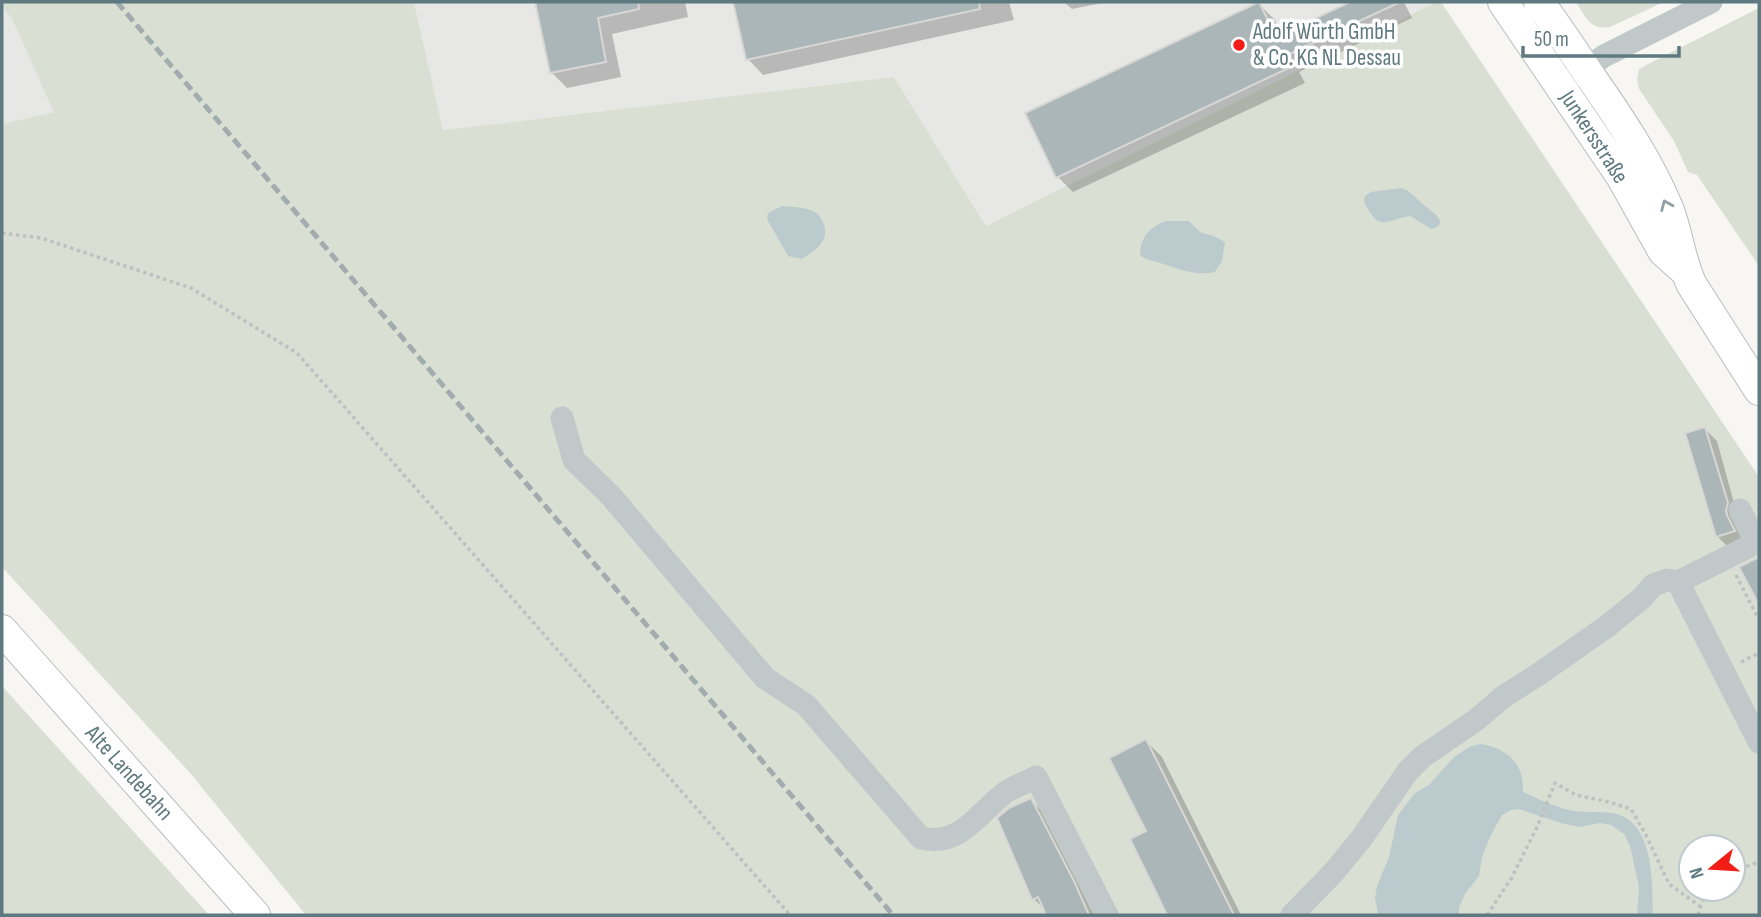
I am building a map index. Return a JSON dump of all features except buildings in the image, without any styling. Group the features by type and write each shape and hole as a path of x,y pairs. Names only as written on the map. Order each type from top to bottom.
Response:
{"main road":[{"name":"Junkersstraße","path":"1503,2 1621,176 1663,251 1685,270"},
{"name":"Junkersstraße","path":"1539,2 1625,127 1668,208 1685,270 1692,285 1759,390"},
{"name":"Alte Landebahn","path":"2,630 256,915"}],"street":[{"path":"1561,86 1608,54 1711,2"},
{"path":"562,418 575,460 611,496 765,678 806,705 921,838 936,841 966,830 1006,792 1036,777 1107,915"},
{"path":"1292,915 1333,873 1361,839 1408,771 1422,757 1476,720 1510,691 1606,627 1642,598 1653,585 1667,580 1678,582 1756,543 1740,510"},
{"path":"1678,582 1759,742"}],"path":[{"path":"2,233 41,238 191,288 297,353 790,915"},
{"path":"1727,558 1759,620"},
{"path":"1487,915 1511,879 1555,783 1576,795 1631,809 1669,884 1701,907"},
{"path":"1698,915 1702,903"}],"shaded area":[{"path":"2,2 414,2 443,130 894,77 986,226 1436,2 1441,2 1759,477 1759,915 306,915 190,773 2,567 2,124 54,112 11,17 2,7"},
{"path":"414,2 1436,2 986,226 894,77 443,130"},
{"path":"1576,2 1664,2 1610,27 1603,27 1589,21"},
{"path":"2,7 11,17 55,112 2,124"},
{"path":"1759,8 1759,266 1697,175 1688,172 1674,141 1639,89 1637,79 1639,69"},
{"path":"1401,188 1411,193 1436,215 1440,221 1437,227 1431,229 1410,216 1388,222 1374,218 1364,202 1365,196 1371,192"},
{"path":"782,206 811,210 822,219 825,231 823,241 802,259 788,256 767,219 768,213"},
{"path":"1166,221 1189,221 1200,232 1225,242 1222,261 1215,272 1187,271 1140,255 1147,233"},
{"path":"2,686 209,915 2,915"},
{"path":"1480,744 1493,747 1511,757 1522,776 1523,792 1569,810 1612,813 1626,818 1636,827 1644,840 1648,855 1653,915 1637,915 1639,887 1630,846 1624,834 1611,825 1600,823 1579,827 1519,809 1502,815 1482,857 1479,876 1465,894 1459,915 1378,915 1375,898 1377,886 1389,857 1398,815 1415,793 1429,785 1453,758 1469,747"}],"railway":[{"path":"117,2 893,915"}],"place":[{"name":"Adolf Würth GmbH & Co. KG NL Dessau","path":"1239,45"}]}
